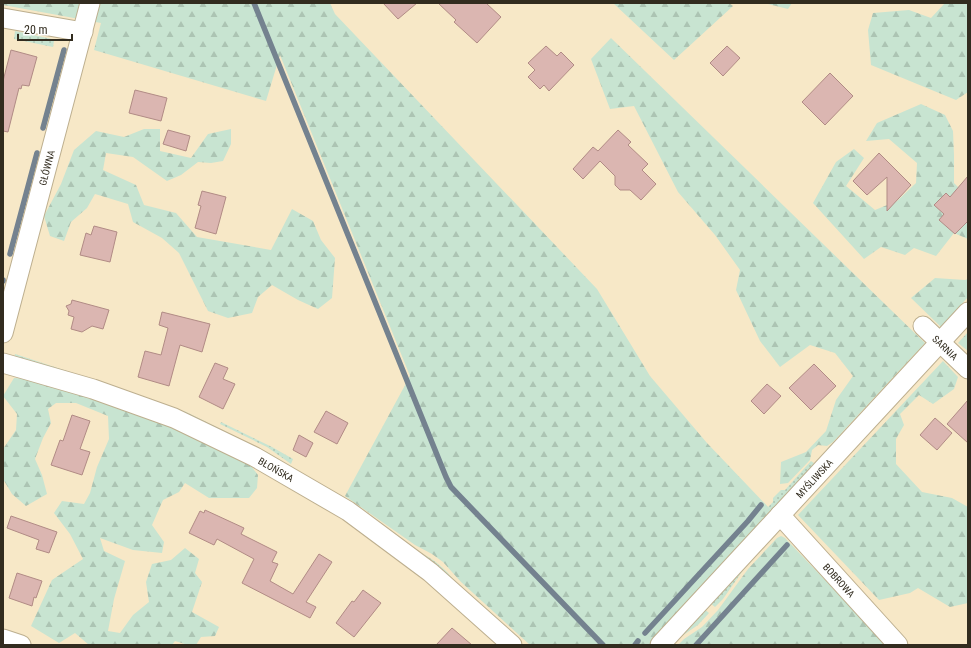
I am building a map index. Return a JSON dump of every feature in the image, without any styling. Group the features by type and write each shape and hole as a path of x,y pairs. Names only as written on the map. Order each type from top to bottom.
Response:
{"street":[{"name":"GŁÓWNA","path":"3,333 90,3"},
{"path":"3,18 83,32"},
{"name":"MYŚLIWSKA","path":"660,645 968,312"},
{"name":"SARNIA","path":"923,326 968,369"},
{"name":"BŁOŃSKA","path":"3,363 93,389 174,418 255,456 348,511 430,572 512,645"},
{"name":"BOBROWA","path":"780,515 898,645"},
{"path":"3,640 21,645"}],"green space":[{"path":"3,3 330,3 335,14 597,289 650,376 707,443 772,511 649,645 530,645 461,582 443,562 415,545 345,496 410,376 280,55 266,101 94,50 101,23 3,5"},
{"path":"613,3 729,3 733,6 674,60"},
{"path":"764,3 792,3 788,9"},
{"path":"945,3 968,3 968,92 956,100 871,65 868,30 873,13 909,10 931,18"},
{"path":"15,31 52,39 54,41 53,47 14,39"},
{"path":"611,38 925,343 833,442 827,446 818,445 812,450 810,460 788,483 780,484 781,462 806,452 826,431 836,400 853,376 835,353 810,345 780,367 760,341 736,290 740,270 715,235 678,192 634,106 610,109 591,59"},
{"path":"921,104 945,115 953,131 954,183 968,197 968,239 954,233 936,256 914,248 905,255 881,247 864,259 813,203 836,162 854,149 864,158 846,186 875,210 897,201 916,183 917,163 889,139 866,141 877,123"},
{"path":"144,129 160,129 160,151 191,158 208,134 231,129 231,144 223,161 211,163 198,162 181,175 167,181 133,157 106,153 103,170 136,185 144,205 176,213 197,237 271,250 292,209 313,221 321,240 335,258 332,298 318,309 298,300 272,285 258,297 252,313 228,318 208,311 179,253 162,238 133,222 128,204 95,194 87,208 71,222 64,241 50,236 44,216 61,184 74,150 96,131 124,137"},
{"path":"935,278 968,279 968,297 941,327 911,298"},
{"path":"968,332 968,351 958,343"},
{"path":"926,344 927,345 829,449 827,449"},
{"path":"15,354 79,375 75,377 14,358"},
{"path":"943,361 958,377 954,389 933,404 919,395 900,414 904,425 896,439 896,464 922,492 952,498 968,507 968,603 950,607 918,588 910,593 879,600 798,515"},
{"path":"14,378 31,379 157,419 248,462 258,475 257,488 249,498 209,498 185,483 179,492 163,500 152,525 164,542 162,553 133,550 100,538 104,551 125,561 114,599 108,631 120,633 133,615 149,602 146,582 152,564 171,560 185,548 199,559 195,573 202,582 192,612 219,627 215,636 201,637 196,645 188,645 175,641 172,645 89,645 75,633 59,643 31,626 52,580 83,559 70,534 54,513 62,501 84,504 90,493 97,467 109,439 108,416 76,403 56,403 48,409 51,423 43,438 35,459 42,475 47,494 26,506 12,494 3,479 3,449 16,430 17,414 3,396"},
{"path":"184,411 267,452 287,466 185,416"},
{"path":"221,422 293,459 291,464 267,447 220,424"},
{"path":"811,461 815,464 772,511 768,507 773,502 773,498 781,490 785,490"},
{"path":"781,536 785,538 887,645 678,645 702,627 718,610 748,569 777,538"},
{"path":"417,551 439,564 456,583"},
{"path":"746,566 723,599 715,607 710,603"},
{"path":"704,609 709,613 698,625 679,638"}],"building":[{"path":"383,3 417,3 398,19"},
{"path":"438,3 486,3 501,17 477,43 454,22 456,20"},
{"path":"546,46 557,56 561,52 574,65 549,91 544,85 540,89 528,77 535,70 528,63"},
{"path":"727,46 740,58 723,76 710,63"},
{"path":"11,50 37,57 29,86 22,85 21,89 19,88 8,132 3,131 3,81"},
{"path":"830,73 853,96 825,125 802,102"},
{"path":"135,90 167,98 161,121 129,113"},
{"path":"168,130 190,136 186,151 163,144"},
{"path":"618,130 631,142 628,145 648,164 642,170 656,184 641,200 630,190 620,190 615,185 615,176 600,161 583,179 573,169 593,147 598,151"},
{"path":"879,153 911,185 887,211 887,177 867,195 853,181"},
{"path":"968,176 968,221 955,234 939,220 944,214 934,205 946,193 950,197"},
{"path":"202,191 226,197 216,234 195,228 201,206 198,205"},
{"path":"94,226 117,232 110,262 80,255 86,233 91,235"},
{"path":"72,300 109,310 103,329 92,326 82,332 71,329 74,317 68,315 69,311 66,306 71,304"},
{"path":"162,312 210,324 202,352 180,345 169,386 138,377 145,351 161,355 168,328 159,325"},
{"path":"215,363 228,368 223,379 235,384 223,409 199,397"},
{"path":"814,364 836,386 811,410 789,388"},
{"path":"767,384 781,396 764,414 751,401"},
{"path":"968,400 968,443 947,424"},
{"path":"326,411 348,423 337,444 314,432"},
{"path":"72,415 90,421 80,449 90,452 82,475 51,465 60,440 63,441"},
{"path":"935,418 952,433 937,450 920,435"},
{"path":"299,435 313,443 306,457 293,450"},
{"path":"205,510 244,528 241,534 277,552 272,562 278,564 270,581 293,594 319,554 332,562 306,602 316,607 310,618 242,583 254,559 217,539 214,545 189,533 200,511 204,513"},
{"path":"11,516 57,532 49,553 36,549 39,540 7,528"},
{"path":"17,573 42,581 36,598 34,597 32,606 9,598"},
{"path":"363,590 381,603 354,637 336,623 352,601 354,602"},
{"path":"452,628 472,645 436,645"}],"waterway":[{"path":"254,3 451,487 603,645"},
{"path":"43,128 64,50"},
{"path":"10,254 37,153"},
{"path":"645,633 761,505"},
{"path":"696,645 787,545"},
{"path":"635,645 638,641"}]}
